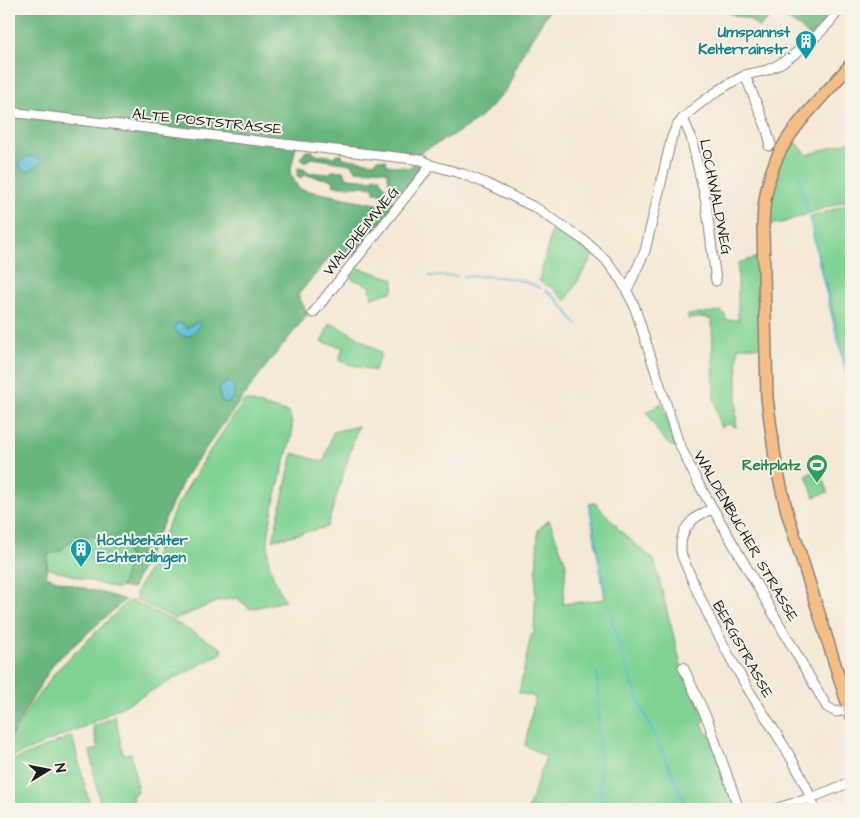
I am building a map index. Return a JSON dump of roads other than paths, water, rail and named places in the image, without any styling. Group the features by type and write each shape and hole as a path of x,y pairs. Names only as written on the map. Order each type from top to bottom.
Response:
{"main road":[{"path":"851,64 805,115 785,141 772,168 764,202 763,230 768,412 776,465 788,512 851,711"}],"street":[{"path":"627,290 645,251 671,140 678,124 718,91 745,76 767,70 786,59 829,23 840,9"},
{"path":"745,76 766,127 769,146"},
{"name":"ALTE POSTSTRASSE","path":"9,112 80,122 322,147 402,158"},
{"name":"LOCHWALDWEG","path":"683,118 691,137 706,202 716,282"},
{"name":"WALDENBUCHER STRASSE","path":"402,158 422,160 431,166 463,174 485,183 555,220 597,251 614,270 627,290 638,314 682,453 827,707 836,712 851,711"},
{"name":"WALDHEIMWEG","path":"313,313 431,166"},
{"name":"BERGSTRASSE","path":"713,509 701,513 684,530 680,545 682,556 722,645 790,757 815,809"},
{"path":"683,668 708,721 739,809"},
{"path":"774,809 811,798 851,782"}],"water":[{"path":"29,156 37,157 42,161 30,171 23,171 19,164"},
{"path":"198,321 200,325 191,335 182,336 174,330 176,323 181,323 187,328"},
{"path":"229,382 234,385 234,396 228,403 221,401 219,390 221,385"}],"waterway":[{"path":"798,173 808,213"},
{"path":"810,219 851,394"},
{"path":"430,276 457,276"},
{"path":"464,276 512,279 540,288"},
{"path":"545,290 559,302 577,325"},
{"path":"590,505 606,595"},
{"path":"607,601 619,645 639,701 688,809"},
{"path":"597,672 601,809"}],"place":[{"name":"Umspannst Kelterrainstr.","path":"806,60"},
{"name":"Reitplatz","path":"817,484"},
{"name":"Hochbehälter Echterdingen","path":"81,568"}]}
